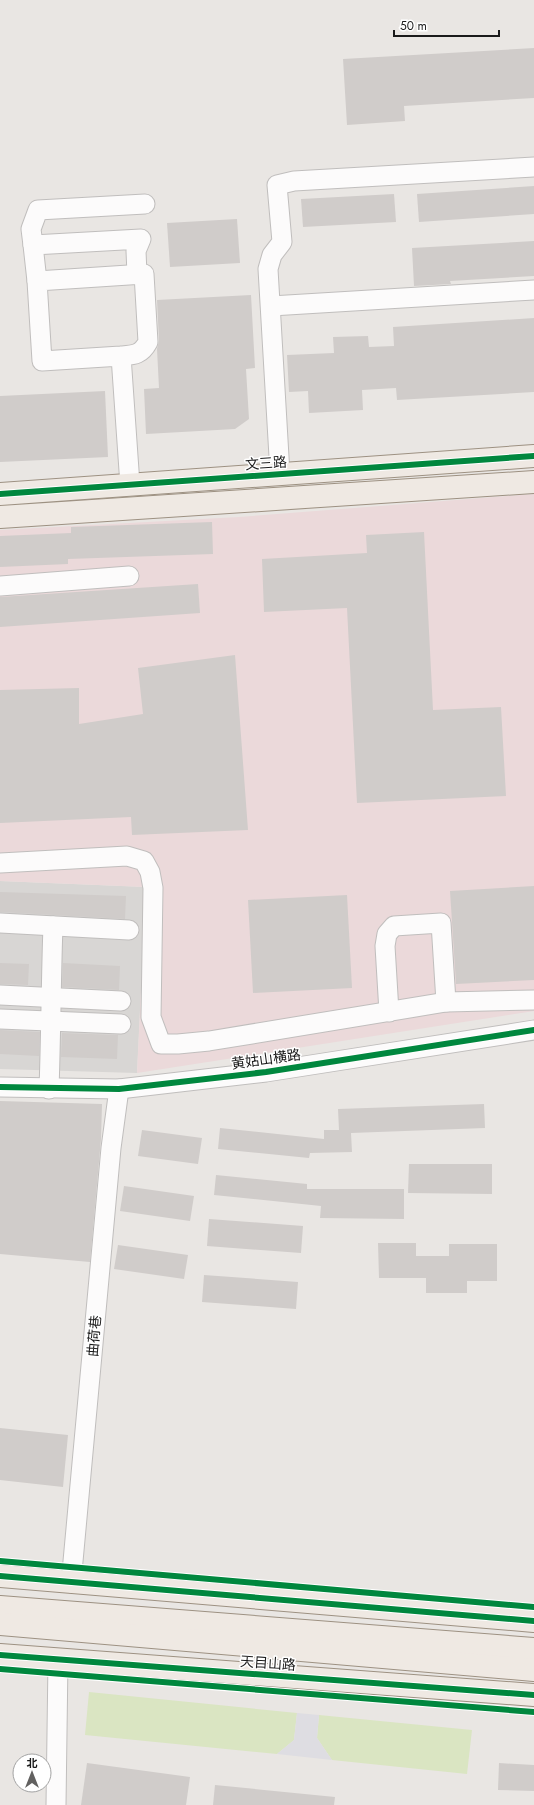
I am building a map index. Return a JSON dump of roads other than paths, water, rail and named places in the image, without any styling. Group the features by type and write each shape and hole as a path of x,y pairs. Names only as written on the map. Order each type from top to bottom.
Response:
{"main road":[{"name":"文三路","path":"0,494 534,456"},
{"path":"0,517 534,482"},
{"path":"0,1576 534,1621"},
{"path":"0,1607 534,1649"},
{"name":"天目山路","path":"0,1624 534,1670"},
{"name":"天目山路","path":"0,1655 534,1695"}],"street":[{"path":"280,474 268,269 272,255 282,242 276,185 294,181 534,167"},
{"path":"37,280 144,274 148,342 144,351 134,355 42,361 37,280 31,229 38,210 145,204"},
{"path":"33,245 141,238 136,251 137,274"},
{"path":"271,306 534,290"},
{"path":"121,356 130,485"},
{"path":"0,586 129,576"},
{"path":"0,863 127,856 144,861 150,872 153,888 151,1017 161,1044 209,1041 446,1002 534,1000"},
{"path":"389,1012 385,946 388,934 394,926 441,922 446,1002"},
{"path":"0,924 129,930"},
{"path":"49,1089 52,1021 50,997 53,926"},
{"path":"0,995 121,1001"},
{"path":"0,1019 121,1024"},
{"name":"黄姑山横路","path":"0,1087 119,1089 266,1072 534,1030"},
{"name":"曲荷巷","path":"71,1583 111,1148 119,1089"},
{"path":"56,1805 58,1660"}]}
